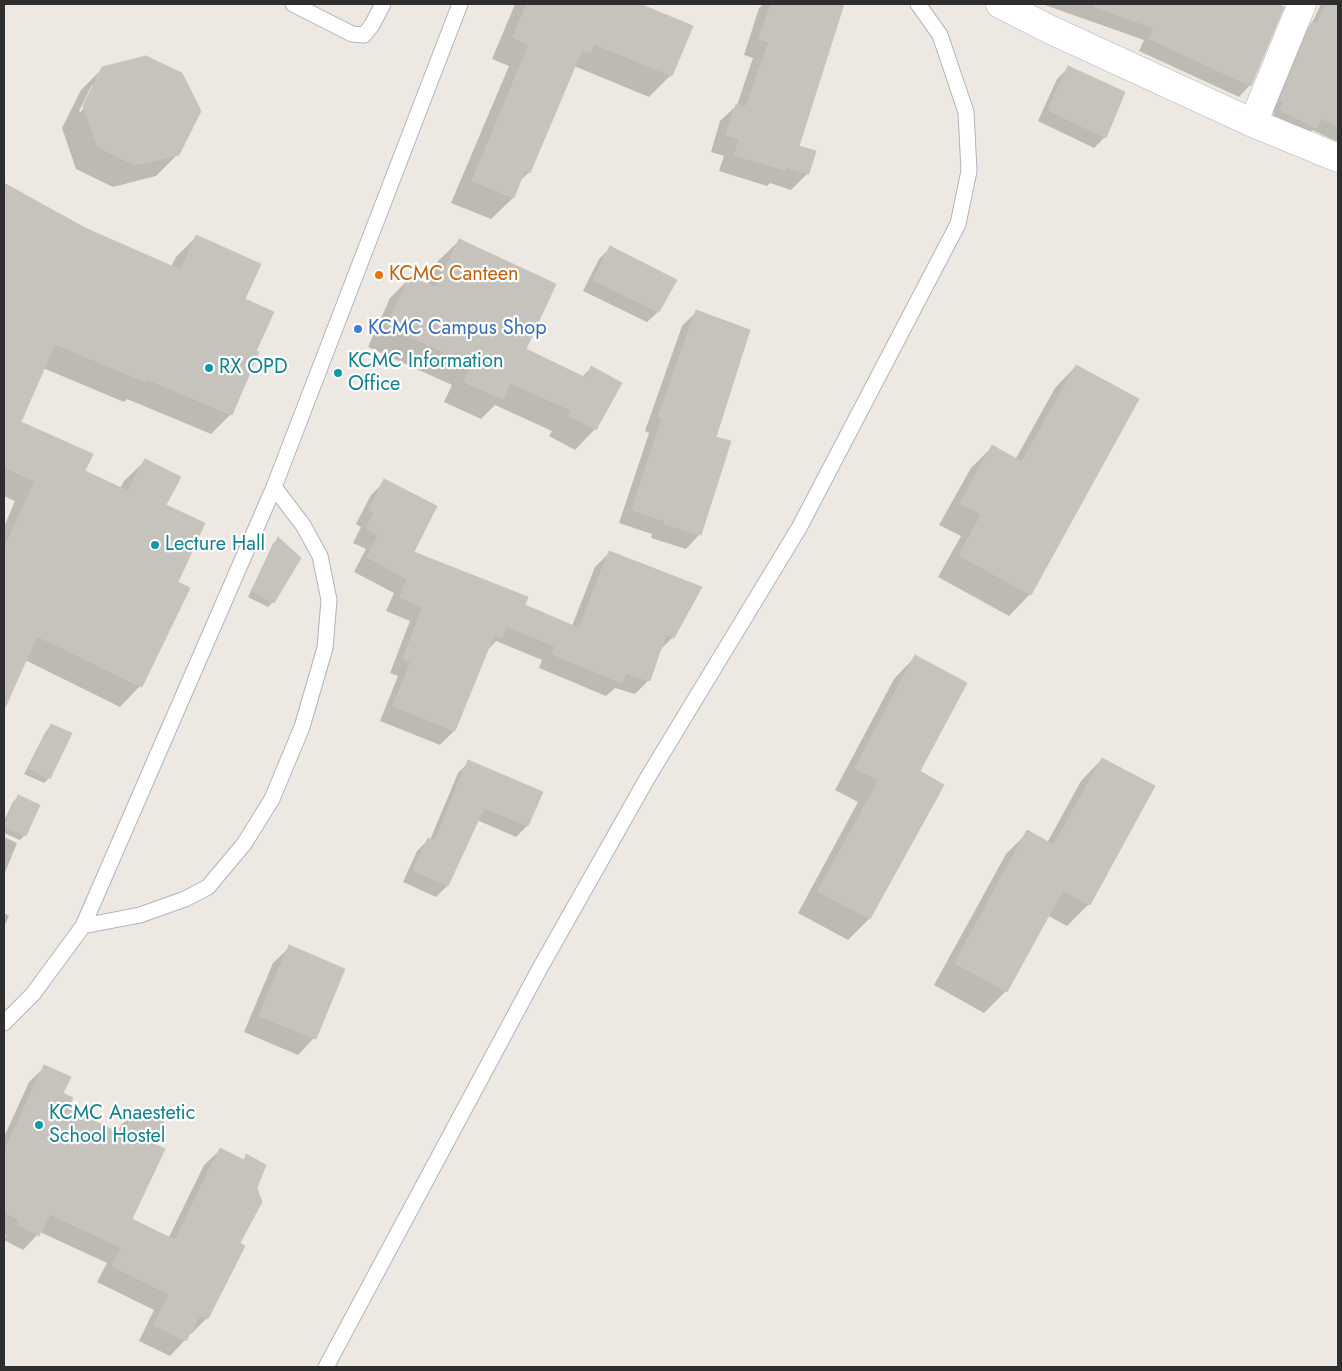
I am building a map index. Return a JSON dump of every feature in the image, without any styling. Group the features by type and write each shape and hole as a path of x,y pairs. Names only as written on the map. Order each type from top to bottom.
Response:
{"street":[{"path":"1000,4 1050,30 1253,123 1338,158"},
{"path":"1253,123 1302,4"}],"lane":[{"path":"293,4 352,34 364,35 372,25 383,4"},
{"path":"4,1023 34,994 83,926 274,487 460,4"},
{"path":"326,1367 540,968 648,778 799,528 958,224 968,171 966,112 940,35 918,4"},
{"path":"83,926 140,915 185,899 208,887 244,844 272,799 302,727 325,648 329,600 320,556 303,525 274,487"}],"building":[{"path":"527,4 640,4 693,26 672,76 594,44 590,53 582,50 530,173 525,170 514,198 472,181 529,45 513,37"},
{"path":"771,4 844,4 799,146 816,151 809,174 786,167 785,170 734,155 740,139 726,135 736,104 746,107 769,42 759,39"},
{"path":"1095,4 1277,4 1284,7 1251,86 1150,39 1154,28 1095,7"},
{"path":"1326,4 1338,4 1338,126 1321,118 1316,128 1280,110 1284,102 1280,100 1312,21 1317,24"},
{"path":"146,56 182,73 201,111 179,155 135,165 98,147 83,106 102,67"},
{"path":"1068,66 1125,92 1106,138 1048,110"},
{"path":"4,183 85,228 181,270 196,235 261,264 245,299 274,312 256,351 259,352 232,415 147,379 146,382 55,344 21,422 93,454 85,471 128,491 145,459 181,477 166,505 205,523 178,582 190,588 142,687 37,636 4,710 4,549 35,481 4,467"},
{"path":"459,239 556,284 526,349 586,378 591,366 622,383 596,430 568,415 571,410 510,383 503,399 464,382 472,365 387,326 410,276 436,288"},
{"path":"610,246 677,280 659,312 593,280"},
{"path":"696,310 750,330 716,437 731,441 701,535 664,524 665,521 632,510 662,419 658,417"},
{"path":"1076,365 1139,399 1031,595 959,555 982,514 960,503 992,445 1022,462"},
{"path":"384,479 437,506 414,552 528,597 525,605 579,628 609,551 702,587 674,638 666,634 650,681 626,673 622,683 552,654 555,646 506,626 502,638 494,635 455,731 393,706 411,662 403,659 423,607 400,597 407,579 367,557 379,535 366,529 374,512 369,510"},
{"path":"278,537 301,558 274,603 252,591"},
{"path":"915,655 967,683 920,771 944,785 870,919 818,891 879,780 855,768"},
{"path":"51,724 72,733 50,779 28,768"},
{"path":"1102,758 1155,786 1090,905 1063,890 1007,992 955,963 1027,830 1054,845"},
{"path":"468,760 543,792 528,826 484,808 448,886 413,870 428,838 435,841"},
{"path":"18,795 40,805 26,836 4,826"},
{"path":"289,945 345,969 316,1039 259,1016"},
{"path":"44,1065 71,1077 63,1093 73,1098 68,1108 123,1135 136,1108 164,1121 154,1144 165,1149 132,1219 175,1240 220,1148 244,1160 246,1154 266,1165 257,1188 262,1202 240,1243 245,1246 208,1319 200,1315 186,1341 154,1325 169,1294 112,1266 122,1248 50,1214 39,1236 18,1224 20,1220 4,1212 4,1152"}],"place":[{"name":"KCMC Canteen","path":"379,275"},
{"name":"KCMC Campus Shop","path":"358,329"},
{"name":"RX OPD","path":"209,368"},
{"name":"KCMC Information Office","path":"338,373"},
{"name":"Lecture Hall","path":"155,545"},
{"name":"KCMC Anaestetic School Hostel","path":"39,1125"}]}
